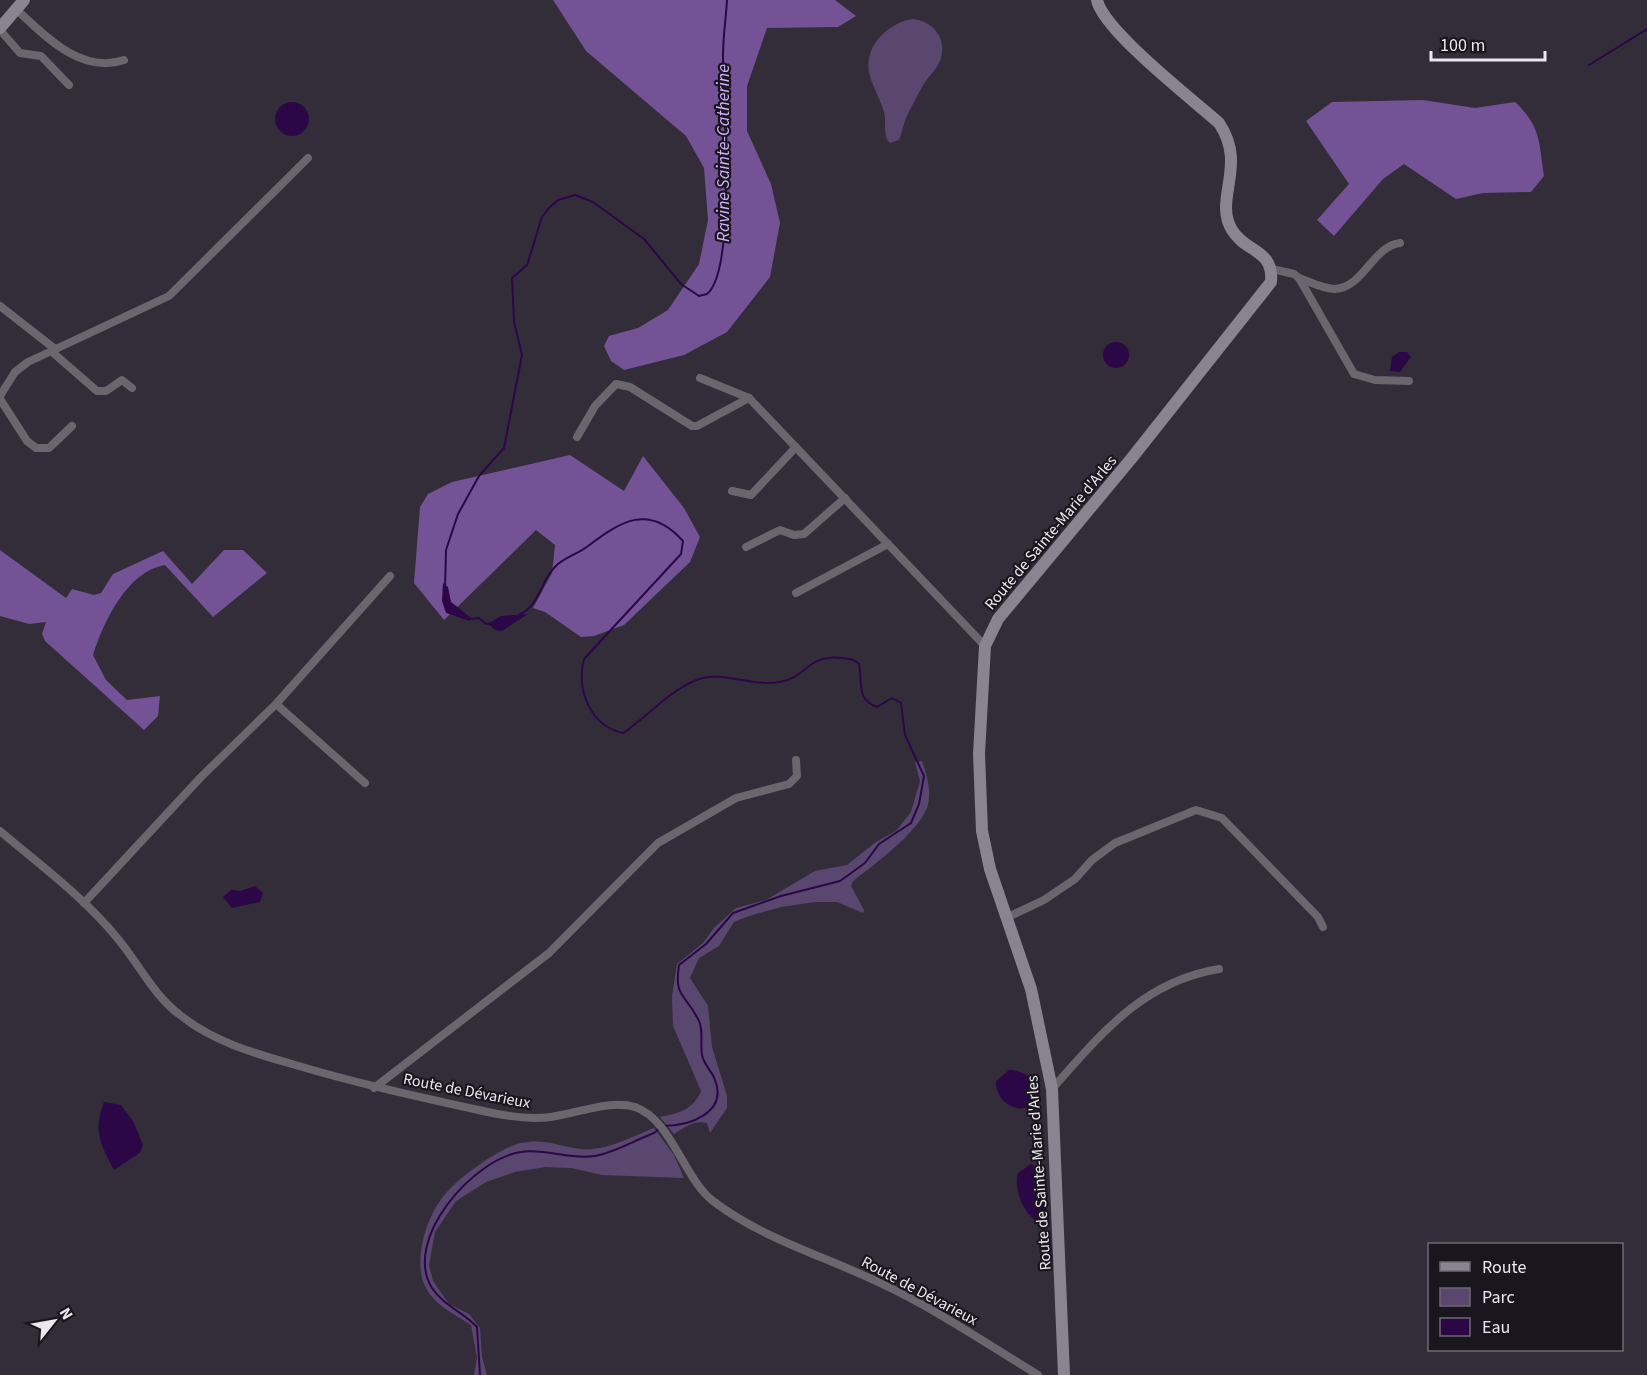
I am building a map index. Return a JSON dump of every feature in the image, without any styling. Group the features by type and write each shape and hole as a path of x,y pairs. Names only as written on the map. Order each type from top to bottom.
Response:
{"main road":[{"path":"1096,1 1100,12 1116,30 1219,123 1228,137 1232,150 1227,215 1237,235 1263,256 1272,269"},
{"path":"0,29 20,4"},
{"name":"Route de Sainte-Marie d'Arles","path":"1064,1375 1052,1089 1031,989 990,869 982,831 979,754 985,646 998,619 1131,459 1271,282 1272,269"}],"street":[{"path":"20,4 52,43 69,53 102,62 124,60"},
{"path":"0,29 23,55 43,58 69,85"},
{"path":"72,426 49,448 36,448 27,441 0,397 21,367 169,296 308,158"},
{"path":"1272,269 1294,274 1299,278 1333,289 1340,288 1352,282 1388,248 1400,243"},
{"path":"1299,278 1354,374 1375,380 1409,381"},
{"path":"0,306 53,350 97,391 109,390 122,380 132,388"},
{"path":"700,378 749,398 985,646"},
{"path":"578,437 595,406 616,384 630,387 692,426 698,426 749,398"},
{"path":"732,490 751,495 796,447"},
{"path":"746,547 780,530 794,535 804,534 845,498"},
{"path":"796,592 888,544"},
{"path":"84,903 201,777 276,704 390,576"},
{"path":"276,704 365,783"},
{"path":"374,1088 549,953 658,843 736,798 789,784 797,776 796,760"},
{"path":"1008,917 1044,900 1075,879 1092,860 1115,843 1196,810 1202,810 1222,819 1318,917 1323,927"},
{"name":"Route de Dévarieux","path":"0,831 84,903 118,938 162,999 199,1029 253,1053 374,1088 504,1115 548,1118 626,1105 644,1111 668,1136 698,1185 712,1200 754,1226 881,1283 929,1308 1038,1375"},
{"path":"1052,1089 1116,1019 1167,984 1219,969"}],"green space":[{"path":"912,19 926,23 936,31 942,44 941,58 911,107 899,140 890,143 885,133 884,112 870,77 868,62 874,44 887,30"},
{"path":"922,761 929,790 927,808 915,827 905,837 853,881 851,886 864,910 863,913 837,902 815,902 781,907 734,922 719,946 699,958 690,978 708,1006 712,1047 727,1096 727,1108 710,1133 707,1123 698,1122 674,1134 660,1117 690,1107 701,1091 673,1026 672,996 677,964 703,943 714,928 736,908 766,900 815,871 847,865 876,842 896,831 911,812 920,781 915,762"},
{"path":"654,1128 674,1155 684,1178 602,1175 571,1168 545,1167 515,1172 486,1182 456,1201 435,1232 429,1265 433,1281 449,1304 469,1314 480,1328 482,1357 487,1375 474,1375 477,1358 471,1325 433,1298 421,1274 423,1239 431,1216 443,1197 479,1165 501,1151 521,1143 544,1142 580,1149 599,1148"}],"shaded area":[{"path":"553,0 835,0 856,16 838,27 767,28 747,86 747,131 771,184 780,223 770,277 727,332 684,355 624,370 611,361 604,346 609,336 638,328 668,310 699,264 708,220 704,168 686,136 586,51"},
{"path":"1423,100 1475,108 1515,102 1534,127 1544,176 1531,192 1483,193 1456,199 1404,164 1383,179 1334,236 1317,220 1349,184 1306,121 1332,102"},
{"path":"570,455 624,491 643,456 684,508 700,537 690,562 624,625 594,636 581,637 545,612 533,608 552,573 555,545 536,530 444,620 414,583 420,507 428,494 452,482"},
{"path":"0,550 66,598 72,589 94,595 101,593 113,574 163,551 192,584 224,550 243,550 267,573 213,617 165,565 151,569 139,577 118,600 103,628 93,655 106,680 127,700 160,696 158,716 144,730 45,641 42,634 46,622 29,624 0,616"}],"water":[{"path":"292,102 304,107 309,119 304,131 292,136 280,131 275,119 280,107"},
{"path":"1116,342 1125,346 1129,355 1125,364 1116,368 1107,364 1103,355 1107,346"},
{"path":"1399,352 1407,352 1411,357 1400,372 1390,371 1392,357"},
{"path":"443,583 448,587 451,602 470,617 470,621 446,613 442,601"},
{"path":"528,614 502,631 495,630 488,624 501,616"},
{"path":"255,886 263,893 260,902 232,908 223,897 231,890 240,891"},
{"path":"1009,1070 1028,1076 1040,1092 1029,1106 1014,1108 1001,1098 996,1081"},
{"path":"104,1102 121,1105 133,1121 143,1145 140,1153 114,1170 100,1137 99,1121"},
{"path":"1031,1164 1046,1174 1047,1220 1039,1222 1024,1208 1017,1187 1018,1173"}],"waterway":[{"name":"Ravine Sainte-Catherine","path":"445,588 446,550 458,514 479,476 504,448 522,355 514,322 512,278 527,265 542,217 548,209 558,200 575,195 593,202 644,239 681,284 699,296 707,294 716,279 722,253 725,219 726,143 723,41 727,0"},
{"path":"1589,65 1647,29"},
{"name":"Ravine Sainte-Catherine","path":"519,615 531,606 549,574 562,561 624,523 647,519 658,522 671,529 683,541 681,554 584,659 582,671 584,694 588,705 602,723 623,733 675,692 704,678 724,677 768,683 780,682 789,680 821,660 849,659 859,664 861,689 870,704 877,707 892,698 901,703 905,735 924,776 919,804 911,823 879,844 865,863 840,881 781,896 733,913 706,944 679,965 679,990 700,1023 702,1055 714,1077 718,1091 716,1101 704,1115 684,1123 663,1126"},
{"name":"Ravine Sainte-Catherine","path":"469,619 479,618 486,624 491,623"},
{"name":"Ravine Sainte-Catherine","path":"480,1375 477,1327 437,1294 432,1288 425,1269 426,1247 434,1226 447,1205 464,1185 483,1169 502,1158 530,1151 594,1156 617,1149 659,1129"}]}
